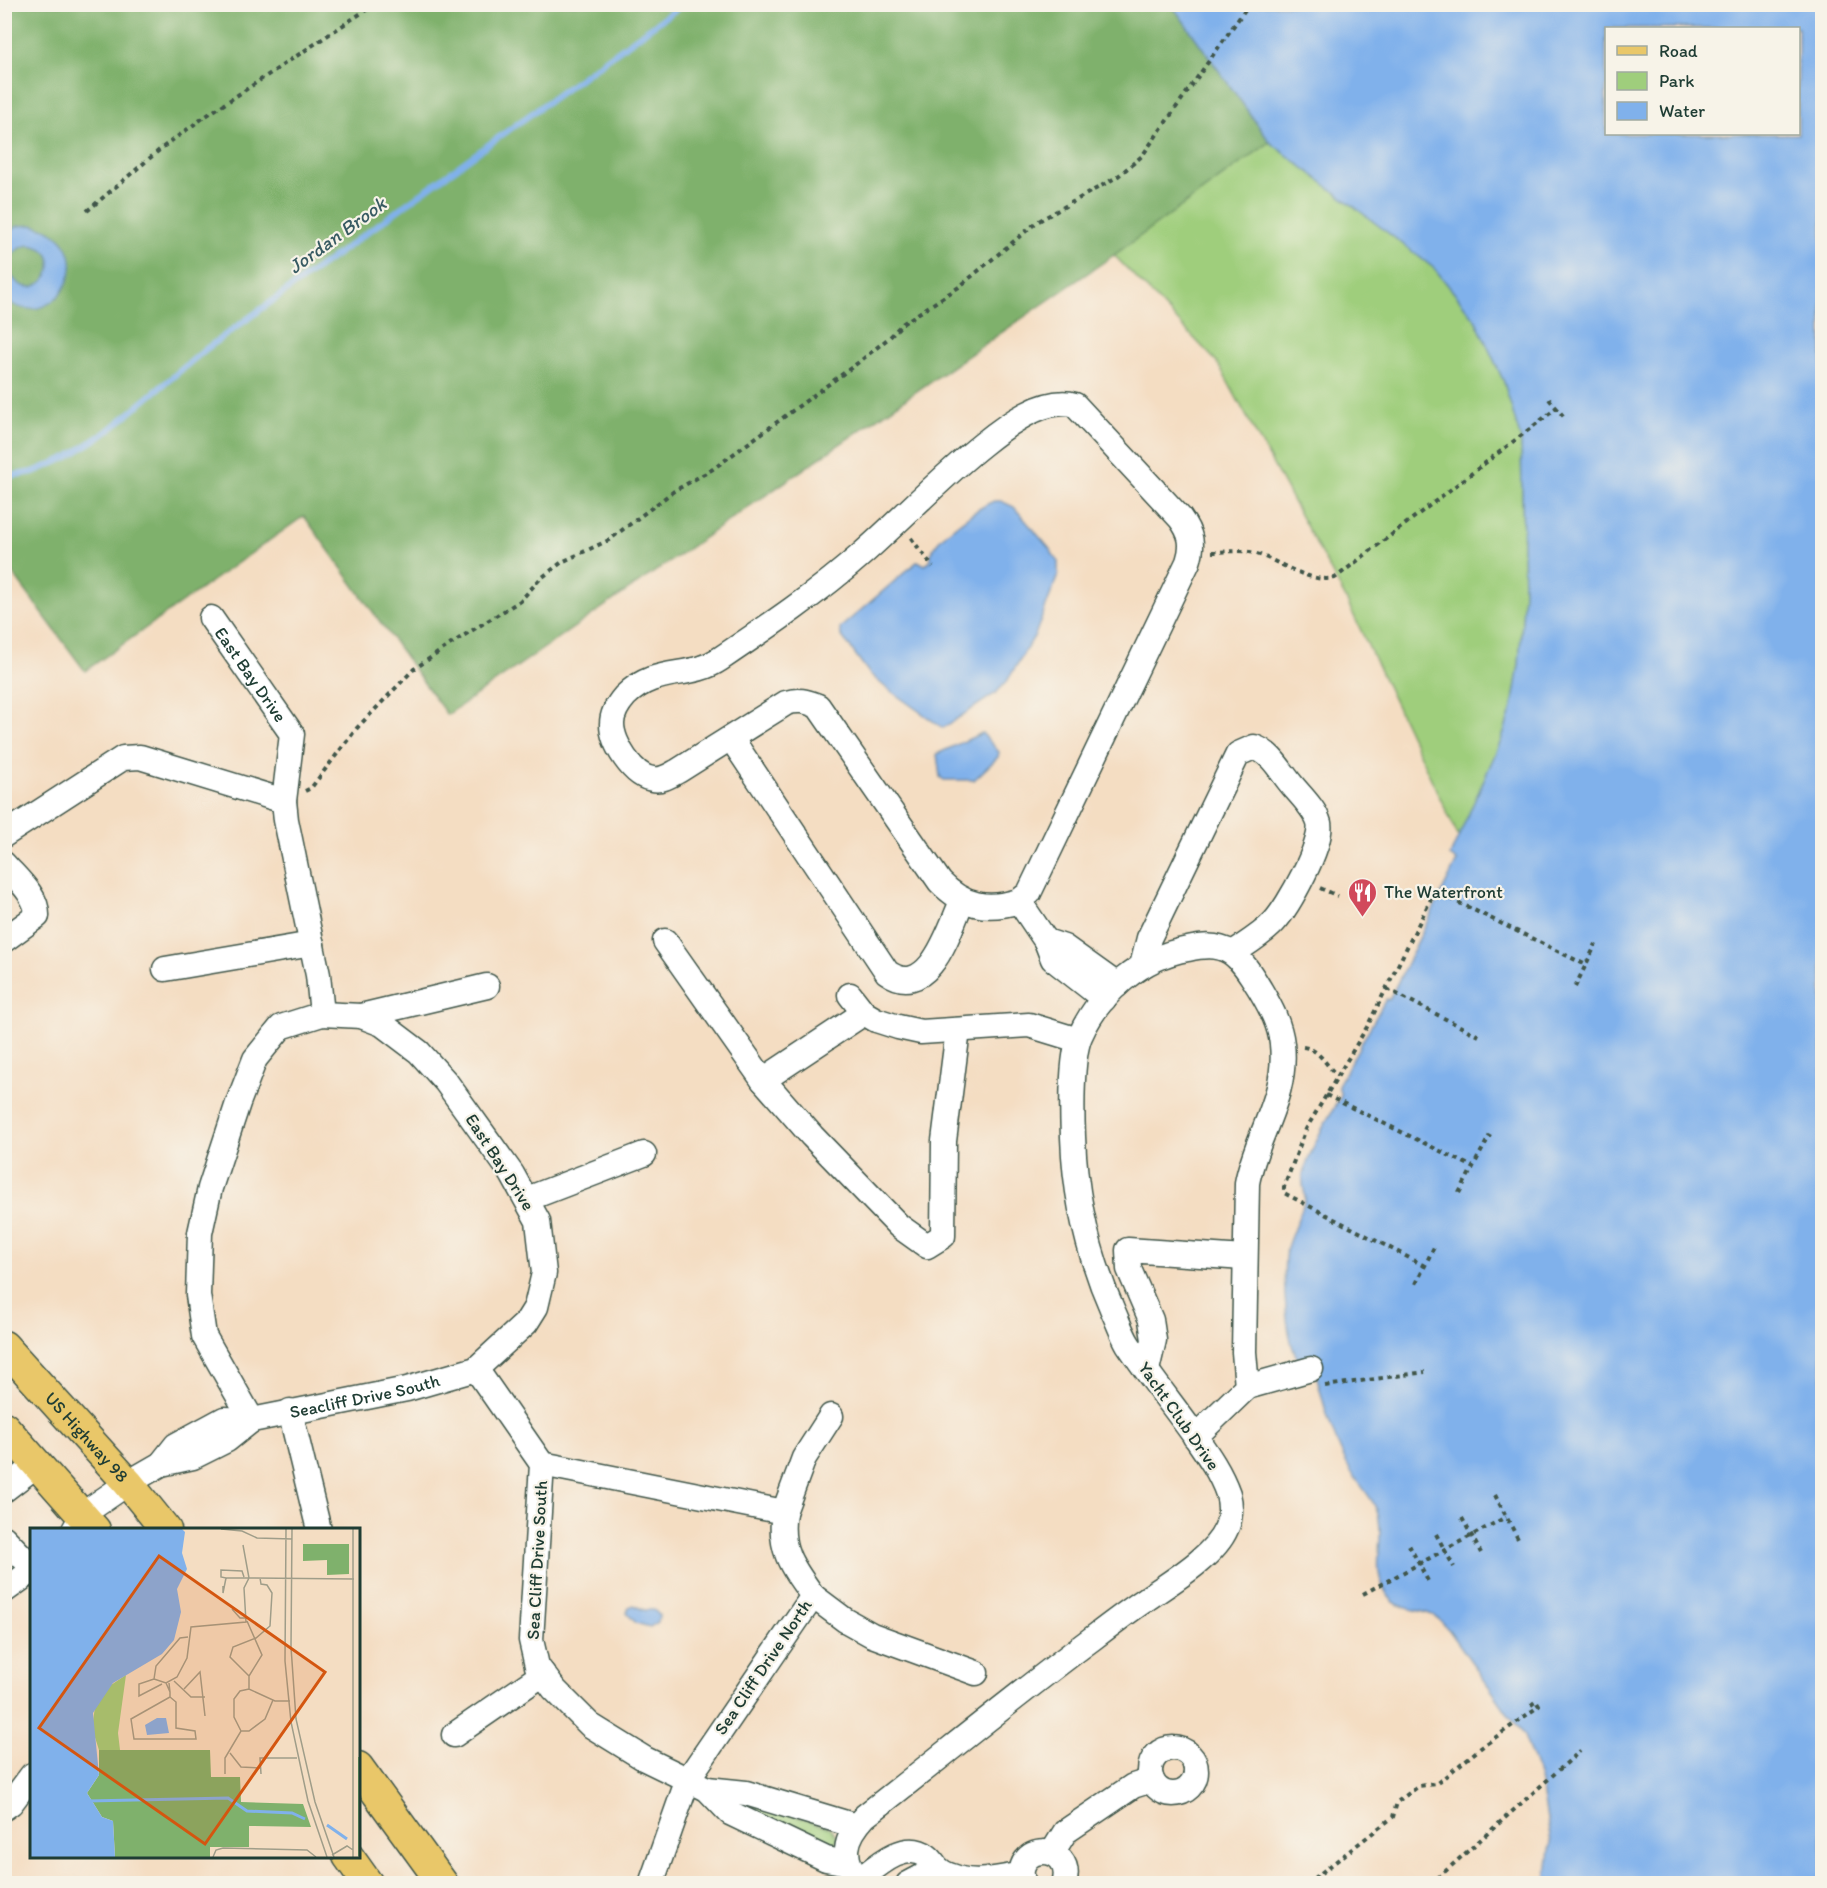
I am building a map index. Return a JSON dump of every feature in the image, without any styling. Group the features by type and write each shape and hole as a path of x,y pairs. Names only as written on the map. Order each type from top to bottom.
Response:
{"main road":[{"name":"US Highway 98","path":"4,1346 128,1483 164,1528"},
{"path":"4,1427 38,1464 84,1524"},
{"path":"360,1770 442,1884"},
{"path":"349,1858 369,1884"}],"street":[{"path":"1059,403 1076,405 1180,518 1189,530 1192,540 1191,551 1188,562 1029,893 1019,901 1004,906 962,901 940,882 825,714 818,706 807,701 795,700 786,703 678,771 655,780 646,778 634,768 614,740 612,723 617,707 639,684 652,678 708,667 718,661 826,584 993,436 1022,417 1046,406 1059,403"},
{"name":"East Bay Drive","path":"211,618 292,734 284,801 318,975 322,1014"},
{"path":"731,738 887,972 894,977 914,978 931,966 962,901"},
{"path":"1142,966 1149,938 1238,754 1254,747 1263,750 1272,758 1313,811 1319,823 1320,838 1283,911 1273,924 1233,953 1251,974 1275,1015 1282,1044 1281,1083 1274,1110 1253,1158 1247,1183 1244,1352 1247,1387"},
{"path":"4,835 123,758 131,757 140,757 284,801"},
{"path":"4,864 38,907 37,916 4,940"},
{"path":"1019,901 1046,941 1053,958 1111,992"},
{"path":"665,940 763,1080 812,1137 899,1226 927,1246 944,1236 944,1141 958,1030"},
{"path":"165,969 312,944"},
{"name":"Yacht Club Drive","path":"855,1876 846,1850 856,1827 865,1816 1090,1640 1193,1567 1217,1543 1226,1530 1230,1514 1228,1496 1221,1476 1196,1437 1126,1341 1098,1276 1077,1184 1072,1090 1078,1040 1111,992 1142,966 1180,950 1206,946 1233,953"},
{"path":"361,1016 487,986"},
{"path":"763,1080 857,1004 876,1020 921,1032 1029,1025 1078,1040"},
{"name":"East Bay Drive","path":"252,1420 204,1336 198,1295 200,1233 210,1188 237,1103 255,1059 281,1027 322,1014 361,1016 382,1024 419,1052 446,1082 493,1147 538,1221 544,1273 536,1307 526,1323 476,1369"},
{"path":"527,1200 644,1154"},
{"path":"1147,1370 1154,1340 1151,1320 1129,1269 1128,1250 1245,1258"},
{"name":"Seacliff Drive South","path":"84,1524 128,1483 161,1464 176,1444 224,1419 252,1420 407,1389 476,1369"},
{"name":"Sea Cliff Drive South","path":"476,1369 542,1464 531,1640 537,1666 554,1689 590,1725 645,1759 697,1784"},
{"path":"1196,1437 1247,1387 1315,1378"},
{"path":"290,1411 319,1528"},
{"name":"Sea Cliff Drive North","path":"651,1884 697,1784 813,1596 786,1555 781,1530 784,1512 804,1458 831,1416"},
{"path":"4,1490 38,1464"},
{"path":"542,1464 784,1512"},
{"path":"4,1538 30,1567"},
{"path":"4,1591 30,1571"},
{"path":"813,1596 845,1620 872,1635 976,1673"},
{"path":"454,1735 543,1674"},
{"path":"4,1808 11,1803 30,1778"},
{"path":"1052,1853 1065,1832 1133,1786 1152,1780"},
{"path":"697,1784 746,1793 856,1827"},
{"path":"697,1784 730,1814 826,1859 855,1876 889,1858 909,1852 922,1853 940,1871 962,1879 981,1882 1022,1879 1022,1867 1030,1856 1044,1851 1058,1857 1065,1869 1064,1884"},
{"path":"908,1884 940,1871"}],"path":[{"path":"87,211 163,147 259,80 375,4"},
{"path":"284,801 311,788 357,728 414,669 520,601 540,579 562,562 609,540 674,490 713,469 753,441 859,362 902,324 959,287 1037,222 1123,174 1142,156 1249,4"},
{"path":"1549,399 1564,417"},
{"path":"1191,551 1251,553 1296,572 1329,579 1343,573 1557,408"},
{"path":"914,541 933,567"},
{"path":"1425,1266 1284,1193 1306,1129 1367,1028 1433,895 1439,892 1586,965"},
{"path":"1575,987 1596,944"},
{"path":"1387,989 1479,1036"},
{"path":"1282,1044 1310,1047 1338,1076"},
{"path":"1326,1095 1473,1167"},
{"path":"1460,1193 1490,1135"},
{"path":"1416,1284 1434,1247"},
{"path":"1315,1378 1425,1372"},
{"path":"1495,1495 1518,1539"},
{"path":"1363,1594 1506,1517"},
{"path":"1462,1518 1481,1553"},
{"path":"1436,1534 1454,1567"},
{"path":"1409,1545 1428,1581"},
{"path":"1307,1884 1393,1817 1397,1802 1419,1786 1436,1784 1539,1706 1536,1701 1530,1706"},
{"path":"1431,1884 1581,1751"}],"green space":[{"path":"5,5 1172,5 1270,142 1114,255 447,715 304,516 85,671 5,563"},
{"path":"1270,142 1435,269 1475,319 1504,382 1521,440 1524,592 1519,665 1512,708 1501,741 1459,838 1346,599 1217,362 1114,255"},
{"path":"734,1796 831,1828 838,1838 832,1849 741,1814"}],"water":[{"path":"1172,5 1822,5 1822,1883 1546,1883 1551,1842 1540,1778 1524,1736 1441,1621 1431,1614 1400,1606 1390,1598 1384,1588 1380,1579 1378,1560 1380,1530 1377,1512 1371,1499 1349,1468 1337,1442 1323,1401 1313,1360 1302,1362 1296,1356 1288,1328 1285,1292 1286,1251 1305,1198 1304,1171 1311,1151 1341,1096 1338,1085 1386,999 1389,1000 1457,861 1450,856 1501,741 1512,708 1519,665 1524,592 1521,440 1504,382 1475,319 1435,269 1270,142"},
{"path":"32,225 56,235 68,250 71,267 66,284 56,298 41,307 23,308 5,299 5,234 18,226","holes":["29,245 42,249 49,256 50,266 47,275 33,287 24,286 10,274 11,258 18,250"]},
{"path":"994,501 1001,501 1014,507 1049,548 1058,562 1058,575 1035,635 1007,681 996,693 943,728 869,673 841,635 840,628 918,561 925,565 928,563 933,549 944,536 970,515"},
{"path":"982,733 999,752 998,757 974,780 944,780 940,777 937,754"},
{"path":"634,1605 643,1610 654,1610 659,1615 658,1622 650,1627 636,1623 627,1613 629,1607"}],"waterway":[{"name":"Jordan Brook","path":"4,477 33,472 68,457 107,432 206,349 683,4"}],"place":[{"name":"The Waterfront","path":"1363,918"}]}
